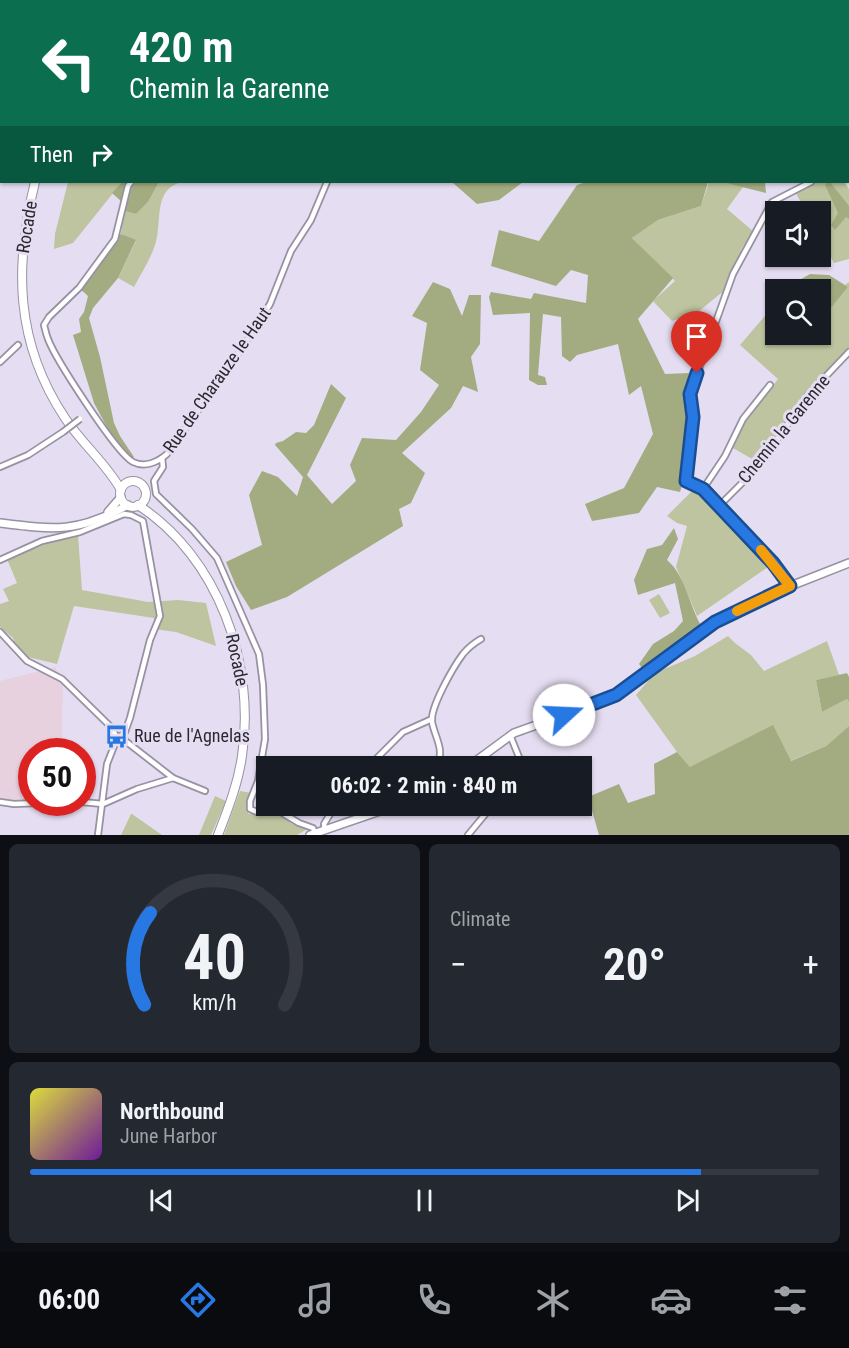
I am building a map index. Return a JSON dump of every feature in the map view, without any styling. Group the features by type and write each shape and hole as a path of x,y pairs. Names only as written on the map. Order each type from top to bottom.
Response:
{"main road":[{"name":"Rocade","path":"35,183 21,257 23,307 30,338 40,370 54,401 73,430 104,466 121,494"},
{"name":"Rocade","path":"104,466 127,482"},
{"path":"0,523 49,529 78,527 104,516 129,505 138,505 145,499 146,491 142,484 135,481 127,482 104,516"},
{"path":"121,494 129,505"},
{"name":"Rocade","path":"145,499 156,517"},
{"name":"Rocade","path":"138,505 156,517 181,543 204,574 225,616 239,659 244,697 243,745 236,785 217,835"},
{"path":"482,756 510,735 526,727 616,695 715,622 792,586 849,563"},
{"path":"312,834 361,816"}],"street":[{"path":"0,467 28,455 91,411 48,339 44,325 49,317 79,288 115,239 130,183"},
{"name":"Rue de Charauze le Haut","path":"91,411 123,454 132,462 147,464 162,458 237,356 270,304 291,250 311,220 327,183"},
{"path":"792,586 703,489 686,481 693,417 690,394 733,274 771,202 809,183"},
{"path":"0,362 18,345"},
{"name":"Chemin la Garenne","path":"718,506 759,466 808,396 849,352"},
{"path":"703,489 725,456 743,419 770,386"},
{"path":"162,458 163,467 154,481 156,494 192,529 217,558 260,654 265,739 260,771 250,809 257,812 279,811 299,824 313,828 312,834"},
{"path":"0,560 42,541 80,532 124,514 142,521 160,616 150,640 125,732 118,736 107,764 98,835"},
{"path":"0,632 27,661 51,671 62,679 118,736 146,758 173,778 205,791"},
{"path":"440,756 438,737 432,720 434,709 462,655 481,639"},
{"path":"379,756 403,732 432,720"},
{"path":"510,735 518,756"},
{"path":"96,803 103,804 159,780 173,778"},
{"path":"0,802 18,804"},
{"path":"325,830 324,824 329,816"},
{"path":"468,835 484,816"}],"shaded area":[{"path":"56,667 57,675 63,676 62,738 18,738 18,803 0,801 0,681"}],"green space":[{"path":"68,183 121,183 73,243 54,249 55,234"},
{"path":"121,183 158,183 148,202 136,214 124,211 122,202 112,193"},
{"path":"158,183 179,183 166,192 162,200 155,245 134,287 118,278 136,241 121,234 124,211 136,214 148,202"},
{"path":"453,183 522,183 499,200 477,204"},
{"path":"583,183 708,183 701,206 658,220 632,238 673,278 638,319 665,374 689,373 685,391 690,423 684,479 680,492 657,487 639,513 592,521 585,504 624,488 653,434 641,386 629,395 618,344 577,355 570,362 562,356 561,317 543,314 538,375 545,377 547,385 538,385 529,380 530,313 493,315 489,297 491,292 531,299 534,293 586,303 588,275 571,270 556,286 491,266 499,230 539,241 577,185"},
{"path":"709,183 726,183 743,187 727,209 754,232 742,248 724,294 721,293 698,312 672,321 653,301 675,281 632,238 658,220 701,206"},
{"path":"726,183 765,183 766,193"},
{"path":"813,183 845,183 849,189 849,259 834,263 831,257 831,201 800,201 795,192"},
{"path":"827,183 831,183 849,206 849,219 846,217 835,230 831,225 838,213 825,185"},
{"path":"121,234 136,240 118,278 93,308 89,318 114,423 134,457 130,457 109,431 94,403 73,335 81,332 79,319 84,312 88,296 79,288"},
{"path":"810,274 829,275 848,287 831,308 831,279 801,279"},
{"path":"433,282 450,289 462,316 469,295 481,295 480,344 471,357 478,392 463,386 451,408 402,453 425,473 411,503 399,509 403,526 287,597 251,610 236,586 226,562 262,545 249,495 262,471 278,477 297,496 303,477 275,445 276,443 296,432 306,433 314,425 331,384 346,398 307,475 332,504 356,481 350,465 362,438 396,440 421,412 439,385 420,370 427,323 412,316"},
{"path":"849,282 849,348 780,429 759,463 733,448 741,428 778,379 740,345 765,316 765,345 831,345 831,308 848,287 845,285"},
{"path":"694,489 768,567 697,616 676,567 687,526 667,516"},
{"path":"674,528 678,539 667,560 679,574 702,627 646,673 639,664 653,644 674,631 683,621 675,583 638,595 634,580 647,549 662,545"},
{"path":"78,535 82,590 148,602 178,600 206,603 216,646 176,632 154,629 154,618 74,606 57,664 28,657 15,644 13,638 0,627 0,604 9,601 3,589 17,583 7,559 51,542"},
{"path":"659,594 670,613 660,618 649,600"},
{"path":"728,636 751,655 764,671 827,641 839,675 816,680 822,712 847,699 849,726 826,746 790,761 690,767 636,695 655,673 695,656"},
{"path":"847,673 849,702 847,699 822,712 816,680"},
{"path":"773,725 791,761 826,746 849,726 849,835 599,835 592,811 592,795 619,784 628,803 655,794 654,764 677,752 690,767"},
{"path":"240,791 252,793 248,814 283,816 292,824 309,828 297,835 224,835"},
{"path":"215,796 226,801 211,835 199,835"},
{"path":"132,814 162,835 121,835"}],"slow traffic":[{"path":"737,611 790,586 761,550"}],"place":[{"name":"Rue de l'Agnelas","path":"116,736"}],"route":[{"path":"564,715 616,695 715,622 790,586 750,537 703,489 686,481 693,417 690,394 697,373"}]}
